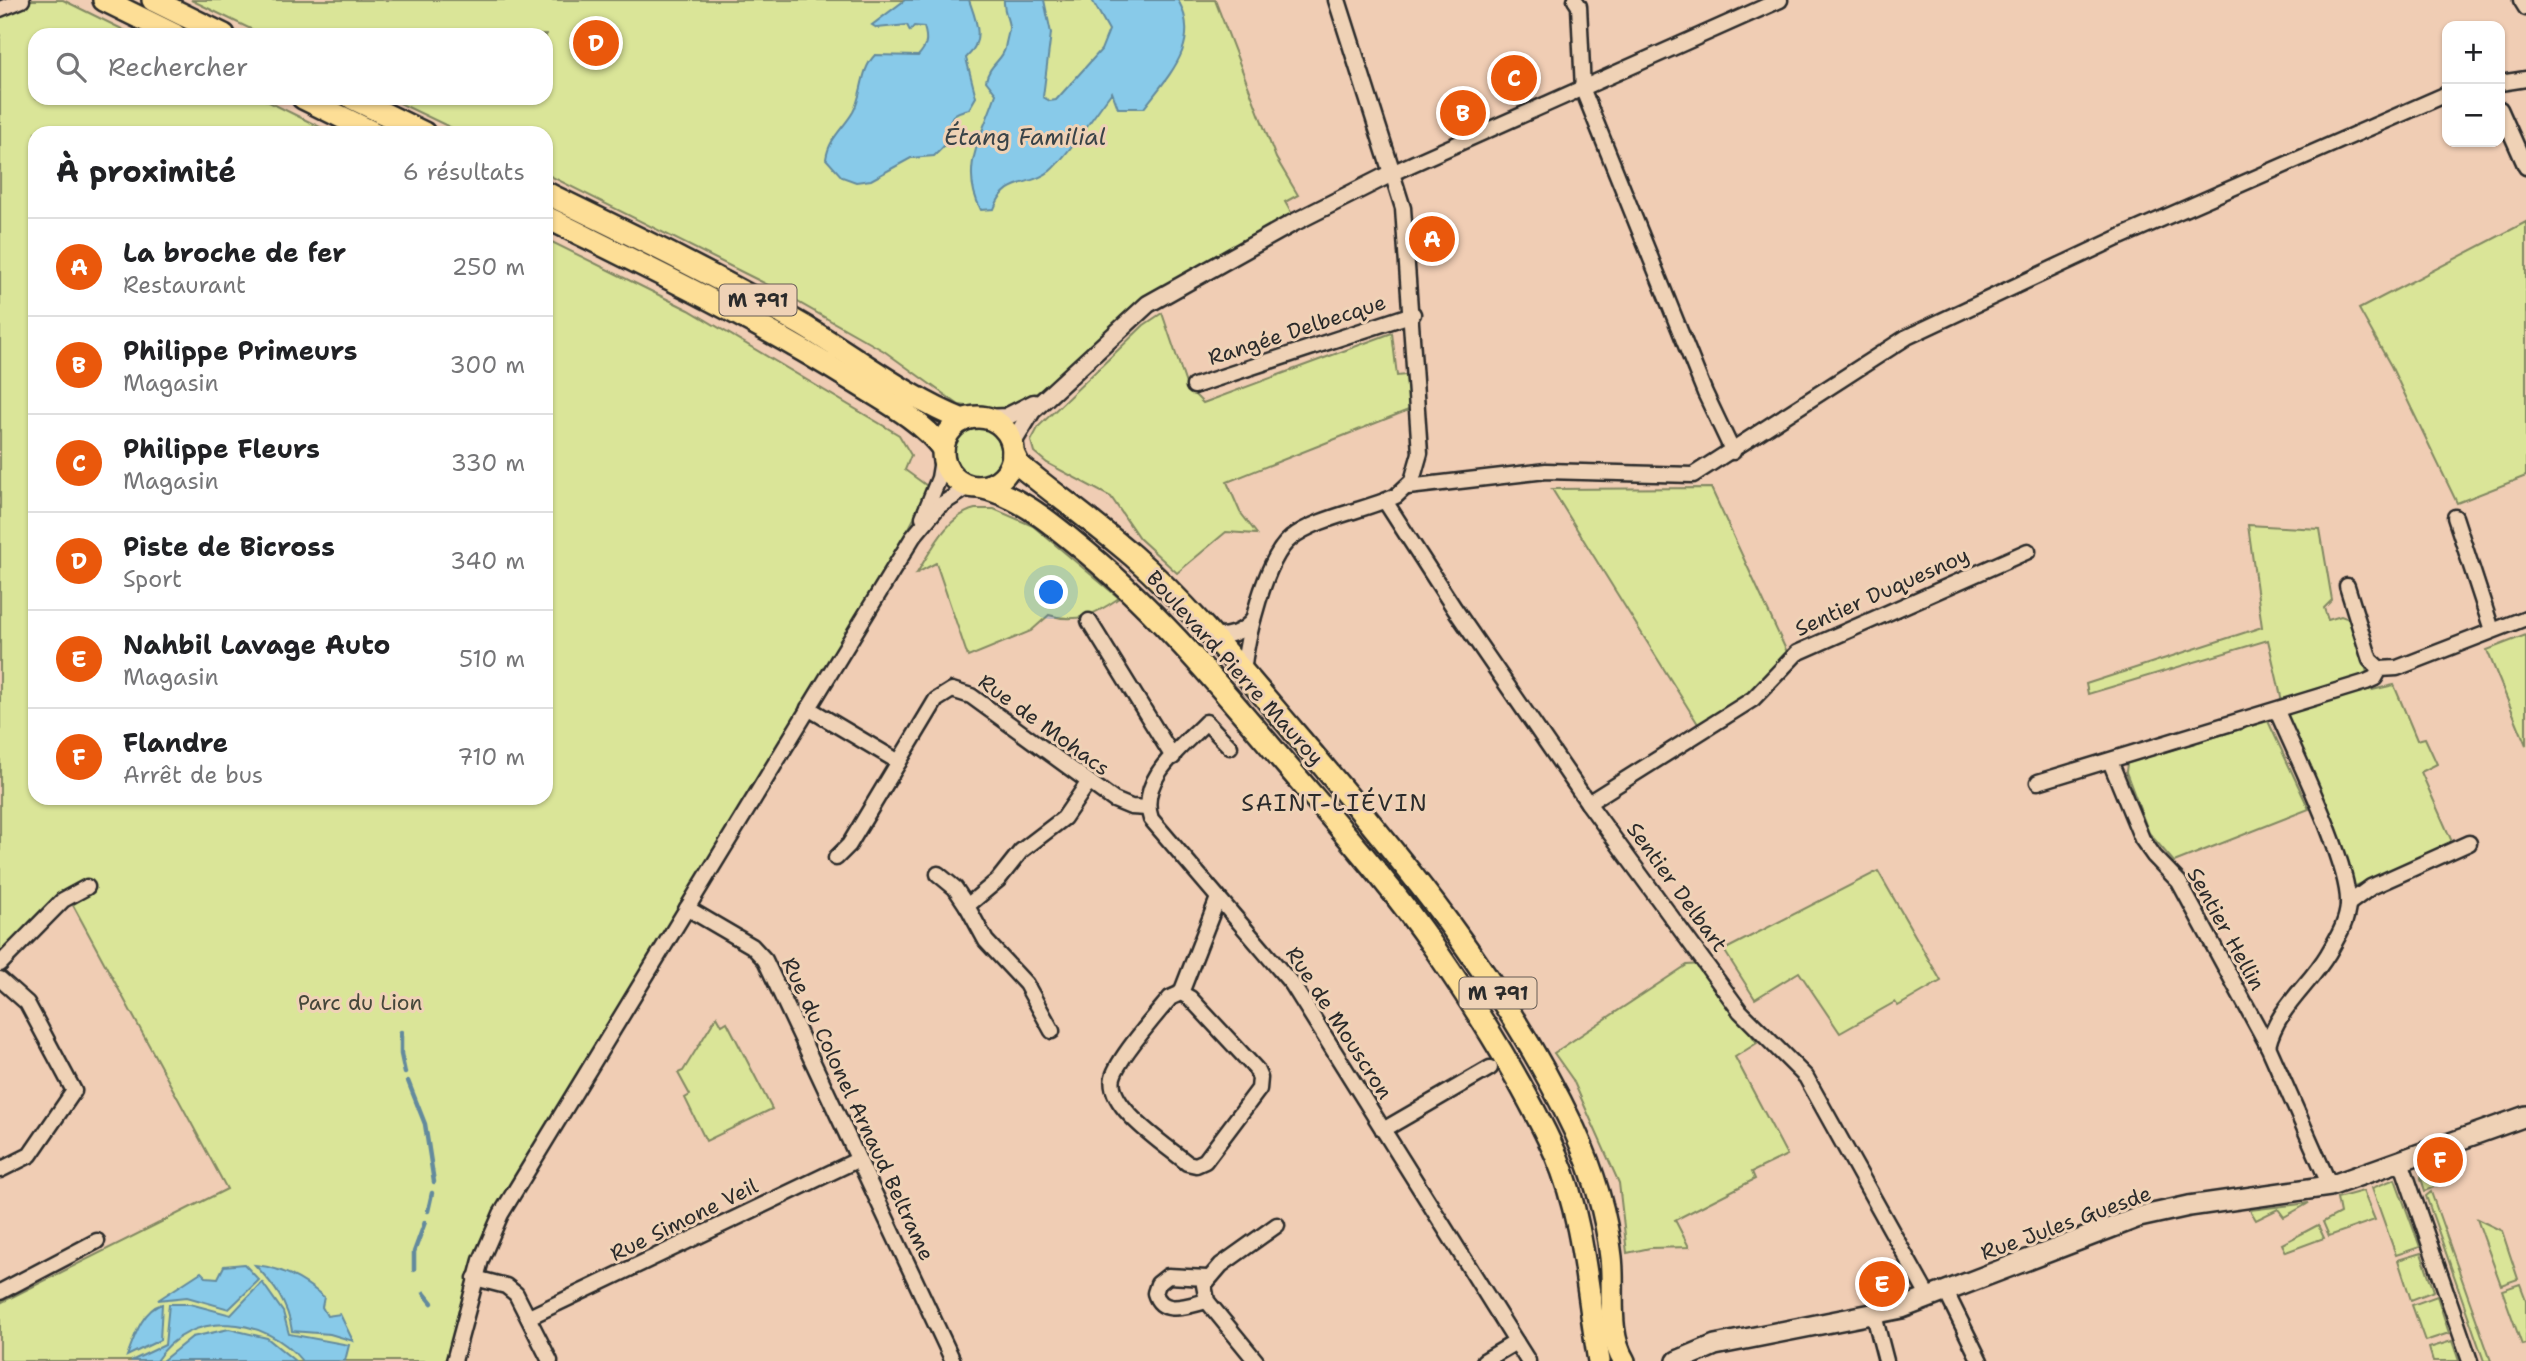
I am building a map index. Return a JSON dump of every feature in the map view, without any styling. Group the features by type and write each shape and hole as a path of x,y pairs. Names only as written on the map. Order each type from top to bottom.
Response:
{"main road":[{"path":"104,0 161,28"},
{"path":"152,0 210,28"},
{"path":"317,105 360,126"},
{"path":"366,105 410,126"},
{"name":"M 791","path":"553,196 736,288 941,410 974,419"},
{"name":"M 791","path":"553,220 691,289 789,342 884,401 933,437 943,452"},
{"path":"974,419 1002,427 1012,449 1003,477 974,487 952,477 943,452 948,434 974,419"},
{"name":"Boulevard Pierre Mauroy","path":"1012,449 1020,465 1132,556 1212,636 1437,905 1475,958 1538,1060 1580,1142 1599,1196 1611,1255 1615,1334 1624,1361"},
{"name":"Boulevard Pierre Mauroy","path":"974,487 1008,496 1049,523 1138,598 1243,714 1385,881 1425,934 1499,1048 1560,1166 1578,1227 1599,1361"},
{"name":"Rue Jules Guesde","path":"1677,1361 1706,1348 1874,1315 1938,1295 2139,1217 2189,1206 2330,1186 2526,1116"},
{"name":"Rue Jules Guesde","path":"1701,1361 1715,1351 1743,1341"}],"street":[{"path":"1337,0 1392,173 1402,196 1413,313 1420,453 1416,473 1408,487"},
{"path":"1575,0 1579,6 1583,90 1705,393 1733,452"},
{"path":"1012,449 1025,419 1055,387 1147,304 1291,224 1392,173 1780,0"},
{"path":"2521,0 2526,8"},
{"path":"2505,82 2526,79"},
{"path":"1243,673 1254,619 1271,569 1286,542 1307,529 1385,501 1408,487 1546,471 1685,477 1733,452 1907,337 2120,237 2442,96"},
{"path":"2505,120 2526,167"},
{"name":"Rangée Delbecque","path":"1194,386 1413,313"},
{"path":"974,419 1013,414 1055,387"},
{"path":"454,1361 475,1279 492,1232 913,537 936,486 943,452"},
{"path":"913,537 939,506 974,487"},
{"name":"Sentier Delbart","path":"1385,501 1454,608 1588,803 1749,1023 1807,1077 1980,1361"},
{"path":"2455,517 2492,630"},
{"name":"Sentier Duquesnoy","path":"1588,803 1753,699 1797,653 2028,551"},
{"path":"2347,586 2370,660 2380,669 2397,668 2526,618"},
{"path":"1212,636 1235,634 1245,629 1254,619"},
{"path":"1089,621 1173,757"},
{"path":"2038,782 2366,682 2375,678 2380,669"},
{"name":"Rue de Mohacs","path":"836,858 849,845 936,700 946,691 958,690 971,696 1088,783 1123,805 1148,808"},
{"path":"808,708 899,762"},
{"name":"Sentier Hellin","path":"2268,1046 2279,1016 2318,970 2338,937 2348,904 2346,884 2334,850 2277,710"},
{"path":"1148,808 1154,780 1206,722 1230,747"},
{"name":"Sentier Hellin","path":"2110,761 2142,839 2179,882 2268,1046 2330,1186"},
{"path":"967,906 998,880 1021,850 1058,824 1088,783"},
{"name":"Rue de Mouscron","path":"1148,808 1157,829 1293,984 1528,1361"},
{"path":"2348,904 2371,887 2469,843"},
{"path":"938,874 955,888 986,941 1026,984 1052,1031"},
{"path":"0,964 63,901 87,887"},
{"path":"1181,993 1200,1008 1256,1069 1260,1079 1259,1089 1205,1161 1196,1166 1187,1163 1121,1107 1112,1084 1116,1068 1124,1057 1170,998 1181,993 1218,898"},
{"name":"Rue du Colonel Arnaud Beltrame","path":"687,908 752,946 765,960 953,1361"},
{"path":"0,979 27,1003 74,1091 30,1155 0,1170"},
{"path":"1383,1130 1490,1068"},
{"name":"Rue Simone Veil","path":"529,1317 857,1160"},
{"path":"2401,1161 2470,1361"},
{"path":"1256,1361 1207,1301 1203,1289 1207,1278 1253,1240 1277,1225"},
{"path":"0,1292 97,1241"},
{"path":"1207,1278 1168,1276 1161,1280 1155,1293 1161,1304 1168,1308 1207,1301"},
{"path":"475,1279 512,1290 529,1317 550,1361"},
{"path":"1874,1315 1886,1361"},
{"path":"1483,1361 1516,1342"}],"green space":[{"name":"Parc du Lion","path":"0,0 63,0 120,28 28,28 28,105 275,105 318,126 28,126 28,805 553,805 553,242 689,310 899,435 911,455 905,470 930,488 899,547 572,1082 494,1215 476,1253 446,1361 2,1361 0,1303 227,1189 67,894 0,954"},
{"path":"191,0 1215,0 1276,158 1298,195 1285,202 1292,214 1178,277 1128,310 1063,373 1021,405 998,410 959,405 884,351 764,283 553,178 553,126 447,126 404,105 553,105 553,28 249,28"},
{"path":"2526,222 2526,476 2457,503 2391,366 2359,309"},
{"path":"1162,313 1187,387 1203,403 1392,333 1397,376 1406,375 1411,409 1227,482 1240,512 1257,534 1226,532 1177,573 1139,538 1111,497 1047,463 1034,452 1031,441 1039,426 1144,325"},
{"path":"978,426 997,433 1004,452 997,471 978,478 959,471 952,452 959,433"},
{"path":"1711,488 1787,652 1759,685 1698,724 1552,489"},
{"path":"975,509 994,509 1033,526 1119,598 1086,616 1059,618 1049,615 1031,631 968,657 936,563 917,573 948,526"},
{"path":"2248,525 2320,529 2332,600 2324,608 2328,620 2341,616 2352,620 2372,690 2394,685 2417,740 2425,738 2437,764 2421,772 2453,844 2353,887 2282,701 2268,640 2088,694 2086,684 2262,627"},
{"path":"2526,635 2526,745 2487,650"},
{"path":"2268,721 2309,809 2174,862 2149,833 2126,772 2127,763"},
{"path":"1878,871 1941,981 1898,1006 1895,1002 1840,1033 1799,972 1755,999 1724,950"},
{"path":"1702,964 1757,1043 1735,1057 1787,1155 1752,1172 1755,1179 1675,1220 1689,1247 1650,1248 1627,1253 1619,1183 1573,1080 1554,1053 1687,965"},
{"path":"717,1016 722,1025 727,1022 772,1109 706,1141 685,1098 690,1095 678,1073 683,1071"},
{"path":"2442,1162 2450,1165 2455,1178 2425,1191 2421,1178 2423,1170"},
{"path":"2395,1179 2420,1247 2396,1255 2372,1188"},
{"path":"2363,1191 2375,1220 2329,1236 2323,1222 2340,1213 2337,1198"},
{"path":"2431,1192 2491,1361 2484,1361 2426,1196"},
{"path":"2309,1203 2284,1217 2278,1209 2256,1220 2250,1210"},
{"path":"2477,1219 2502,1231 2518,1279 2501,1285"},
{"path":"2318,1225 2324,1238 2286,1252 2282,1244"},
{"path":"2421,1253 2434,1291 2411,1300 2398,1260"},
{"path":"2520,1284 2526,1300 2526,1344 2522,1345 2502,1290"},
{"path":"2437,1296 2449,1333 2425,1341 2412,1305"},
{"path":"2452,1341 2459,1361 2433,1361 2429,1348"}],"water":[{"name":"Étang Familial","path":"905,0 969,0 978,31 976,45 966,58 976,97 969,109 952,117 946,143 934,156 911,158 871,180 856,182 842,177 826,159 833,139 853,112 864,75 875,55 918,56 926,43 924,27 914,26 910,31 907,25 877,28 872,25"},
{"name":"Étang Familial","path":"1004,0 1044,0 1051,33 1043,97 1050,101 1056,100 1101,50 1109,30 1092,0 1178,0 1186,30 1184,44 1172,71 1144,108 1118,108 1112,92 1050,171 1011,187 999,199 994,209 981,210 975,195 972,166 979,138 996,94 986,81 990,70 1004,52 1009,32"},
{"path":"244,1264 259,1280 229,1309 187,1297 158,1300 201,1272 206,1277 218,1278 224,1266"},
{"path":"255,1265 283,1272 324,1297 322,1307 327,1316 340,1314 353,1341 330,1334 292,1331 279,1295"},
{"path":"262,1282 283,1312 289,1334 349,1345 345,1361 302,1361 287,1346 269,1335 249,1327 228,1324 188,1332 171,1344 156,1361 131,1361 165,1345 169,1304 190,1304 231,1315"},
{"path":"162,1304 160,1340 127,1356 144,1318"},
{"path":"229,1329 267,1338 295,1361 162,1361 192,1337"}],"waterway":[{"path":"401,1032 401,1054 405,1073"},
{"path":"408,1081 425,1124 434,1182"},
{"path":"428,1211 432,1193"},
{"path":"414,1270 414,1252 425,1222"},
{"path":"424,1293 432,1303"}],"place":[{"name":"Piste de Bicross","path":"596,43"},
{"name":"Philippe Fleurs","path":"1514,78"},
{"name":"Philippe Primeurs","path":"1463,113"},
{"name":"La broche de fer","path":"1432,239"},
{"name":"Flandre","path":"2440,1160"},
{"name":"Nahbil Lavage Auto","path":"1882,1284"}],"district":[{"name":"SAINT-LIÉVIN","path":"1335,803"}]}
